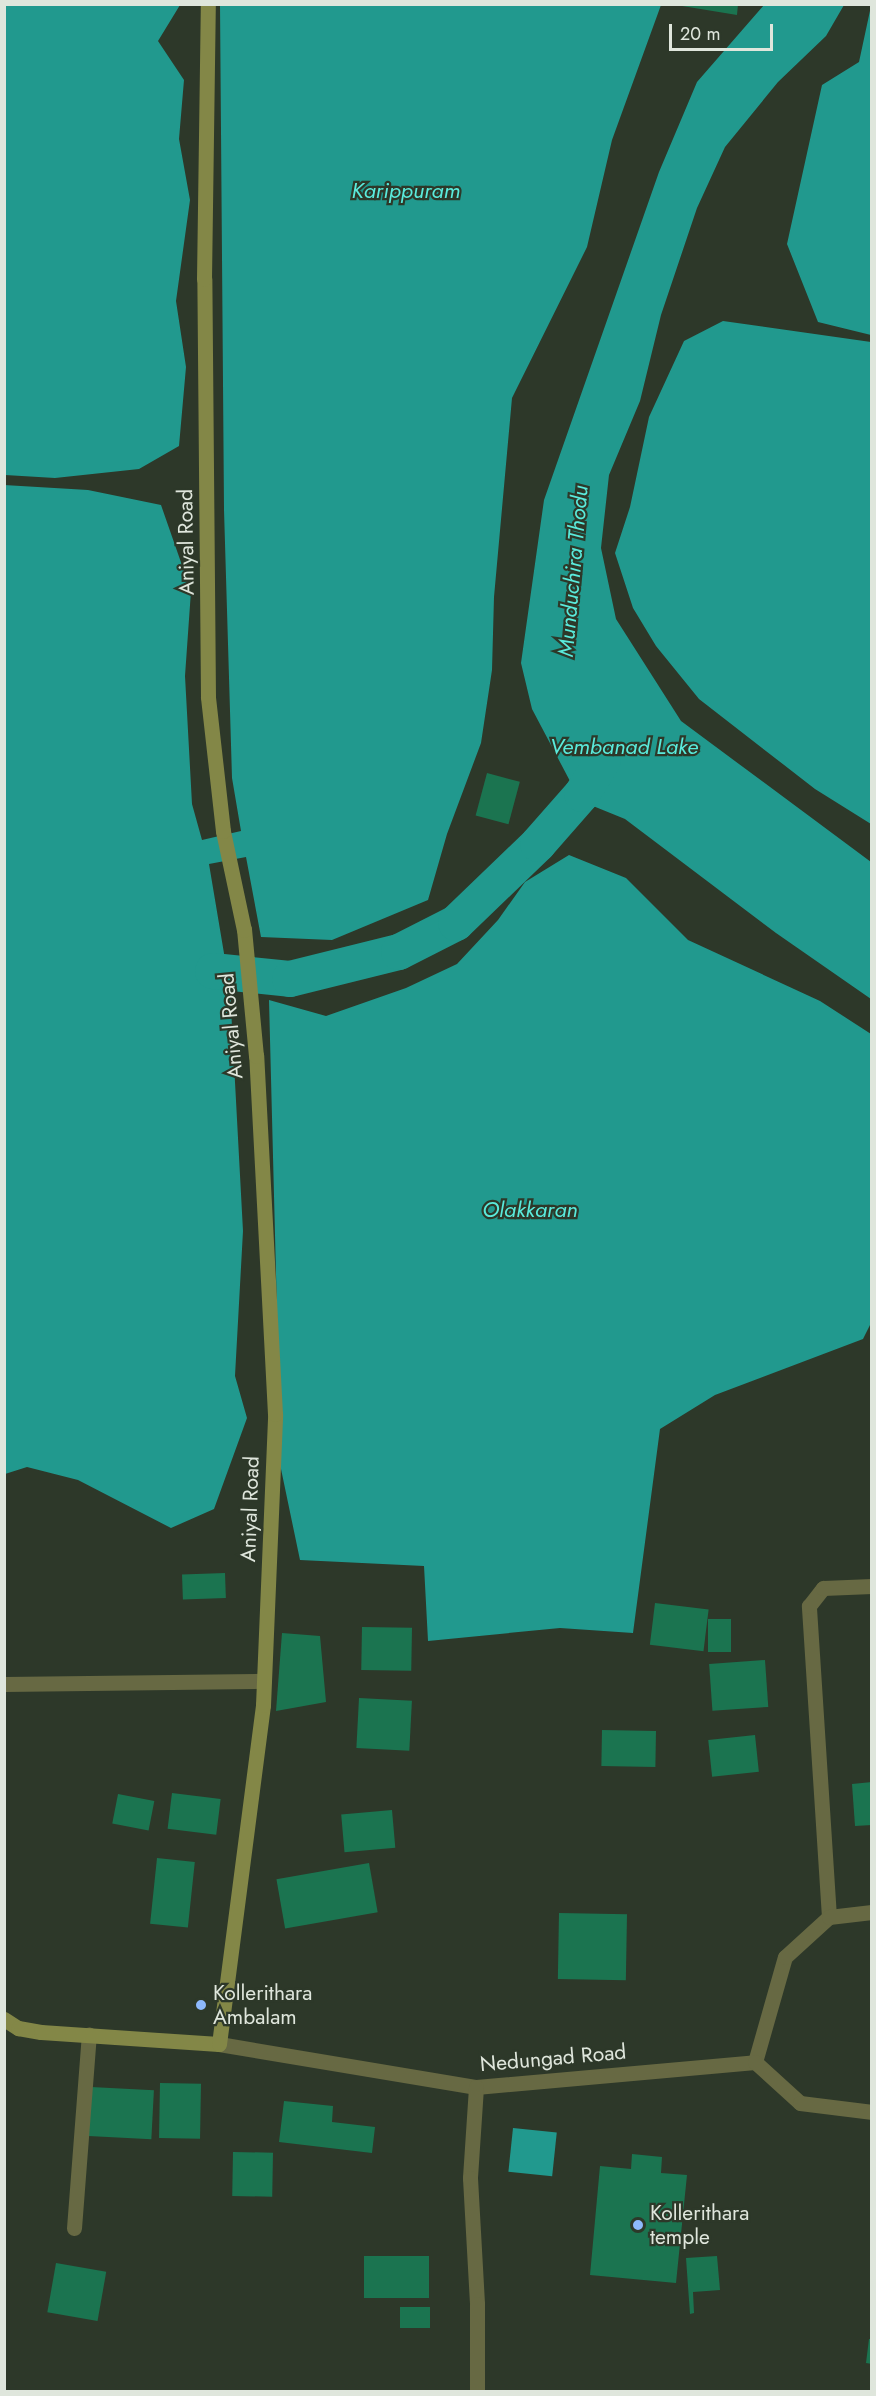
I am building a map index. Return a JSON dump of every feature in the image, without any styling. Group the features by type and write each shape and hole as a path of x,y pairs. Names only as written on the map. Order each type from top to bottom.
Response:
{"main road":[{"name":"Aniyal Road","path":"208,4 204,279 208,697 223,831 244,930 275,1414 264,1681 219,2044"},
{"name":"Nedungad Road","path":"4,2019 11,2030 219,2044"}],"street":[{"path":"829,1917 809,1606 823,1588 872,1586"},
{"path":"4,1684 264,1681"},
{"path":"872,1912 829,1917 785,1957 755,2062 800,2103 872,2112"},
{"path":"74,2228 89,2035"},
{"name":"Nedungad Road","path":"219,2044 476,2087 755,2062"},
{"path":"476,2087 470,2178 477,2304 477,2391"}],"water":[{"path":"4,5 180,5 158,41 184,80 179,139 190,200 176,301 186,367 179,446 139,469 55,478 5,475"},
{"name":"Karippuram","path":"220,5 661,5 612,140 587,247 512,398 494,597 492,670 481,743 447,834 428,900 332,940 261,937 246,857 209,864 230,989 243,1231 235,1376 247,1418 214,1509 171,1528 78,1480 27,1467 5,1474 4,485 88,490 161,505 191,591 185,676 192,804 202,840 241,831 232,778 224,510"},
{"name":"Vembanad Lake","path":"764,5 844,5 826,36 778,82 725,147 697,208 661,315 640,401 609,475 601,548 616,619 681,721 871,862 871,999 776,933 625,819 593,806 571,783 532,709 521,663 544,500 659,172 697,82"},
{"path":"871,6 871,335 818,322 787,244 822,85 859,62"},
{"path":"723,321 871,342 871,824 815,789 699,699 656,646 633,608 615,553 630,507 649,417 684,341"},
{"name":"Olakkaran","path":"569,855 626,878 688,940 820,1001 871,1034 871,1323 863,1339 715,1395 660,1429 633,1633 560,1628 428,1641 424,1566 300,1560 281,1469 269,1000 326,1016 406,988 457,964 498,920 525,882"},
{"path":"513,2128 557,2133 552,2176 508,2172"}],"building":[{"path":"670,4 738,4 737,15"},
{"path":"487,773 520,782 508,824 476,816"},
{"path":"225,1573 226,1598 183,1599 182,1575"},
{"path":"655,1603 709,1610 703,1651 650,1645"},
{"path":"708,1619 731,1619 731,1652 708,1652"},
{"path":"362,1627 412,1628 411,1671 361,1670"},
{"path":"282,1633 320,1636 326,1702 276,1711"},
{"path":"765,1660 768,1707 712,1711 709,1664"},
{"path":"359,1698 412,1701 409,1751 356,1748"},
{"path":"602,1730 656,1731 655,1767 601,1766"},
{"path":"755,1735 759,1772 712,1777 708,1740"},
{"path":"872,1782 872,1825 855,1826 852,1784"},
{"path":"172,1793 221,1799 216,1835 168,1829"},
{"path":"118,1794 154,1801 149,1831 112,1823"},
{"path":"392,1810 395,1848 345,1852 341,1814"},
{"path":"157,1858 195,1862 188,1928 150,1924"},
{"path":"369,1863 378,1912 285,1929 276,1879"},
{"path":"559,1913 627,1914 626,1980 558,1979"},
{"path":"160,2083 201,2084 200,2139 159,2138"},
{"path":"91,2087 154,2090 151,2139 88,2136"},
{"path":"284,2101 333,2106 332,2122 375,2127 372,2153 279,2142"},
{"path":"233,2152 273,2153 272,2197 232,2196"},
{"name":"Kollerithara temple","path":"632,2154 662,2157 661,2173 687,2175 676,2283 590,2275 600,2166 631,2169"},
{"path":"364,2256 429,2256 429,2298 364,2298"},
{"path":"717,2256 720,2290 693,2292 694,2313 690,2314 686,2258"},
{"path":"56,2263 106,2272 98,2321 47,2312"},
{"path":"400,2307 430,2307 430,2328 400,2328"},
{"path":"869,2339 872,2339 872,2364 866,2363"}],"waterway":[{"path":"213,971 290,979 399,952 456,923 538,844 582,794 603,761"}],"place":[{"name":"Kollerithara Ambalam","path":"201,2005"},
{"name":"Kollerithara temple","path":"638,2225"}],"water label":[{"name":"Munduchira Thodu","path":"573,571"}]}
